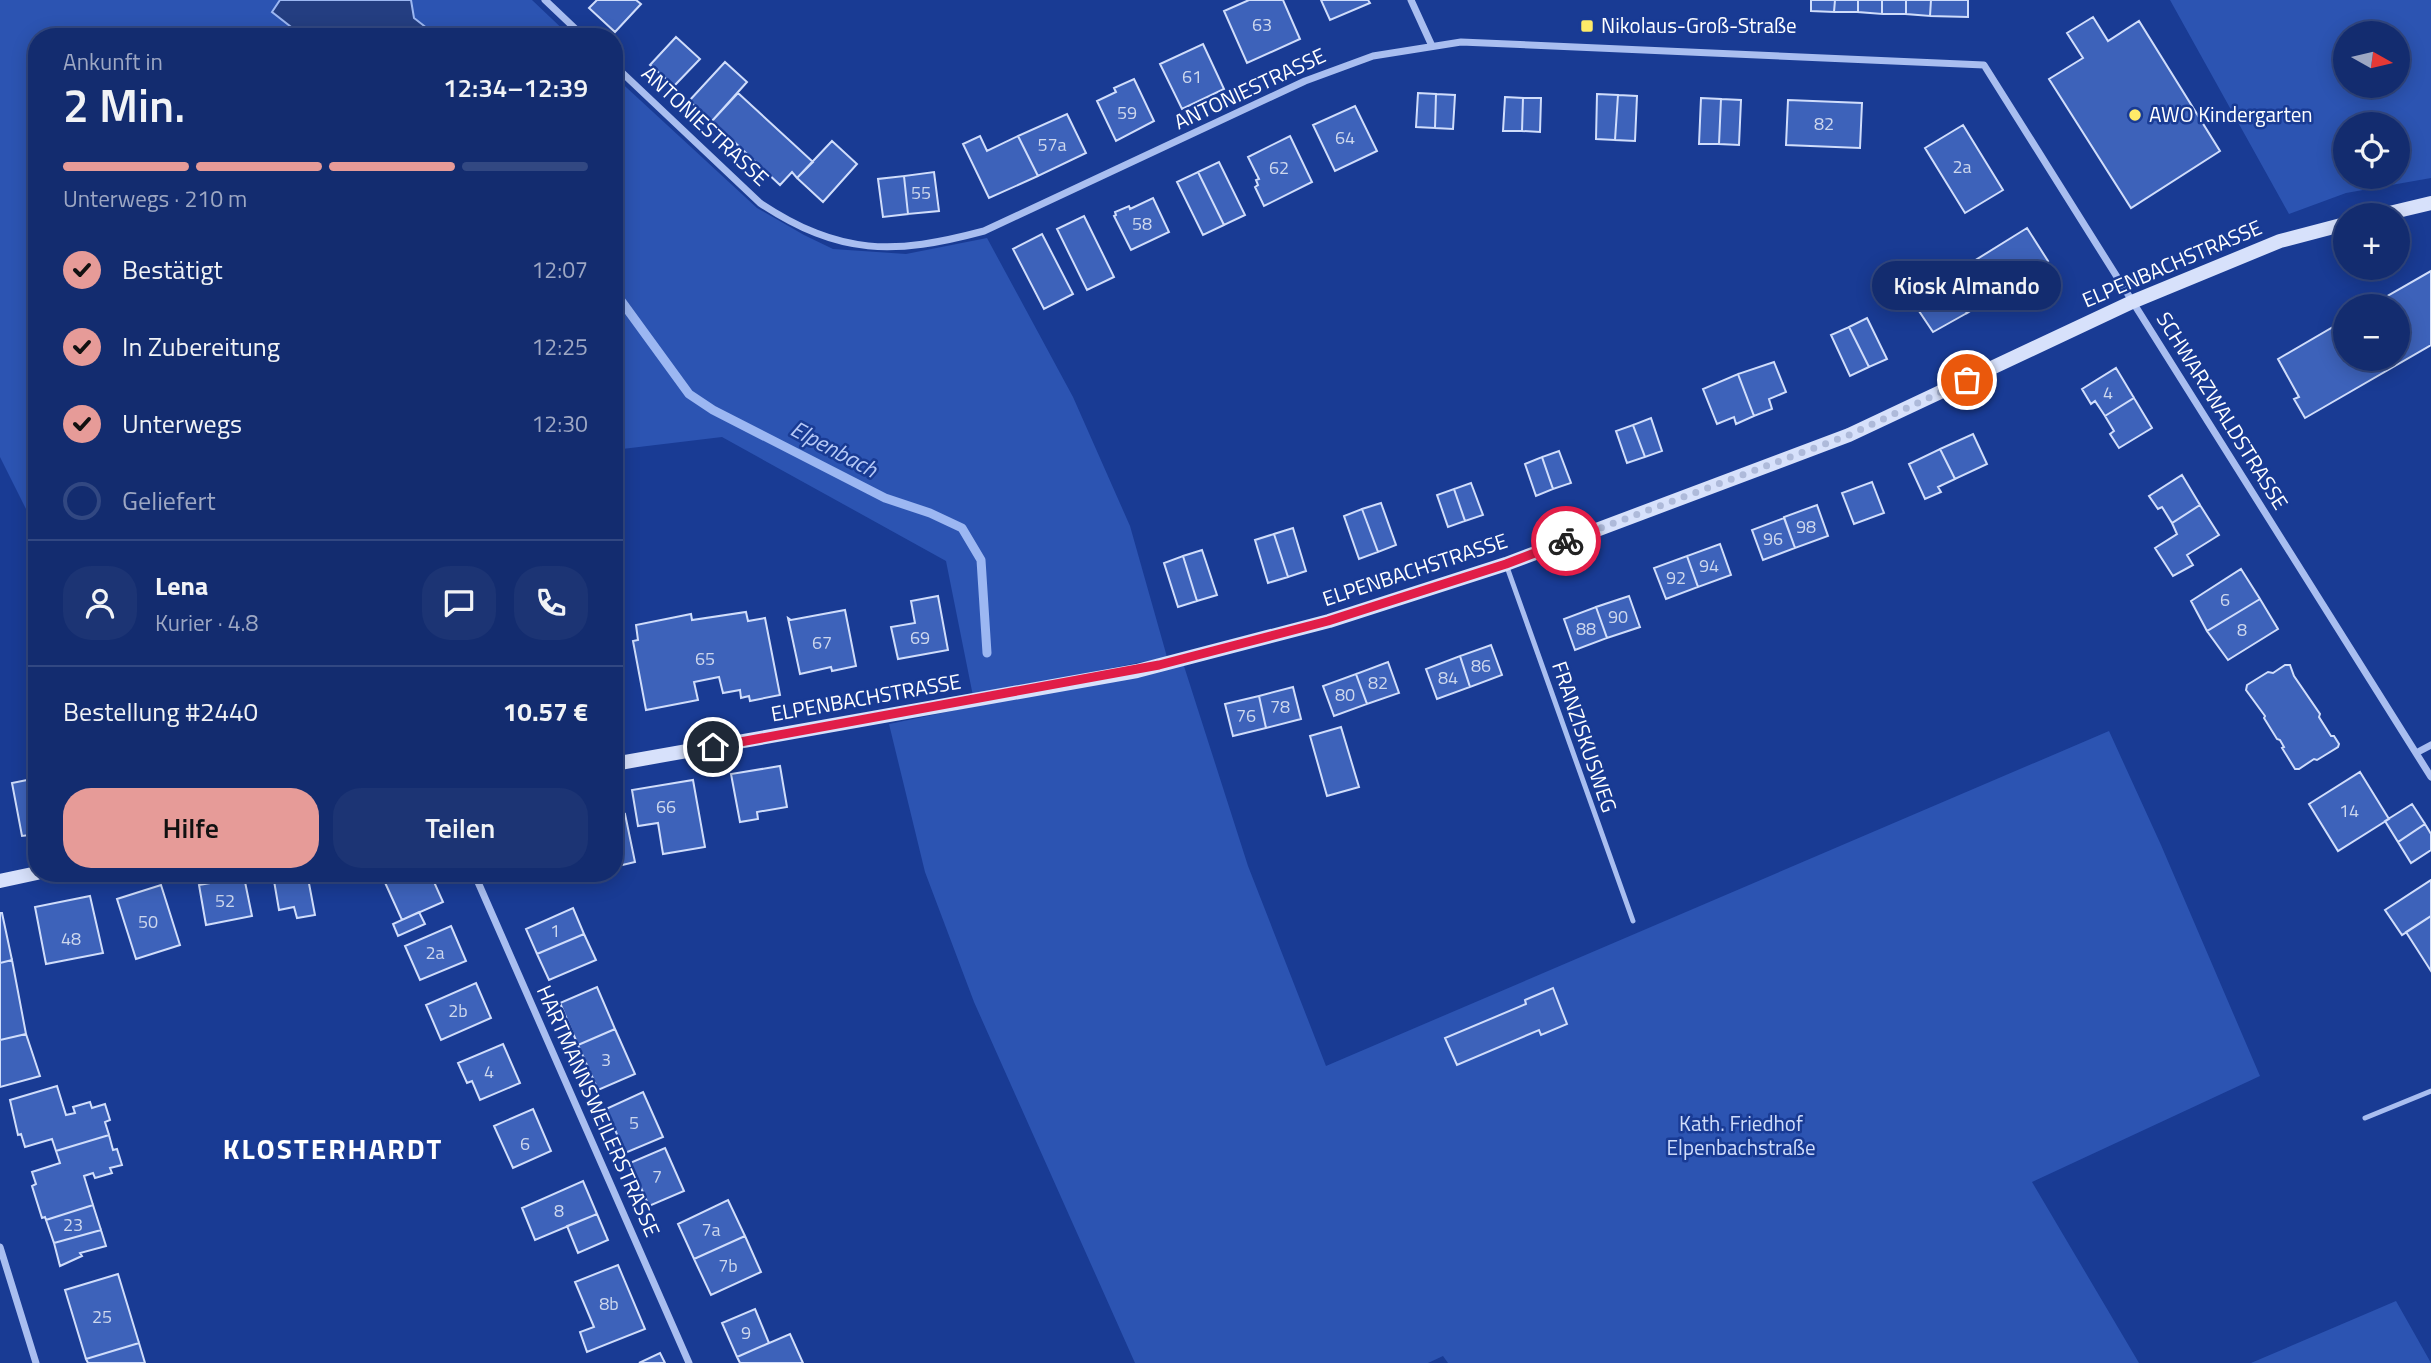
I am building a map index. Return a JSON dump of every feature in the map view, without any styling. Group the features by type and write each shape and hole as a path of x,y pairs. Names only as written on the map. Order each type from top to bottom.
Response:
{"street":[{"path":"545,0 575,28"},
{"path":"1411,0 1432,46"},
{"name":"ANTONIESTRASSE","path":"623,74 760,203 781,217 803,229 839,241 893,248 948,241 984,231 1305,81 1373,56 1432,46 1461,42 1984,65"},
{"name":"SCHWARZWALDSTRASSE","path":"1984,65 2431,777"},
{"path":"2410,208 2431,203"},
{"name":"ELPENBACHSTRASSE","path":"623,762 1137,671 1328,621 1506,564 1849,435 2132,302 2280,241 2333,227"},
{"path":"2416,753 2431,745"},
{"path":"0,881 28,875"},
{"name":"HARTMANNSWEILERSTRASSE","path":"478,882 689,1363"},
{"path":"0,1248 36,1363"}],"lane":[{"name":"FRANZISKUSWEG","path":"1506,564 1633,921"},
{"path":"2365,1118 2431,1091"}],"green space":[{"path":"0,0 532,0 562,28 28,28 28,513 0,457"},
{"path":"2170,0 2431,0 2431,178 2410,182 2410,112 2333,112 2333,189 2369,189 2346,193 2289,214"},
{"path":"623,84 757,208 833,249 906,254 987,238 1073,397 1130,526 1167,657 973,696 946,561 722,437 623,449"},
{"name":"Kath. Friedhof Elpenbachstraße","path":"1183,663 1248,866 1326,1066 2109,731 2260,1076 2032,1182 2139,1363 1448,1363 1443,1356 1428,1363 1135,1363 974,1002 925,872 889,724"},
{"path":"2396,1301 2431,1363 2251,1363"}],"shaded area":[{"path":"280,0 411,0 414,18 427,28 292,28 272,12"}],"building":[{"path":"597,0 636,0 641,4 619,28 611,28 589,8"},
{"path":"1249,0 1283,0 1300,39 1247,63 1224,11"},
{"path":"1321,0 1368,0 1370,3 1330,20"},
{"path":"1811,0 1835,0 1834,12 1811,11"},
{"path":"1835,0 1858,0 1858,12 1834,12"},
{"path":"1858,0 1882,0 1882,14 1858,12"},
{"path":"1882,0 1906,0 1906,14 1882,14"},
{"path":"1906,0 1931,0 1930,16 1906,14"},
{"path":"1931,0 1968,0 1968,17 1930,16"},
{"name":"AWO Kindergarten","path":"2093,17 2108,41 2139,21 2220,151 2131,208 2049,79 2083,58 2067,33"},
{"path":"676,37 700,59 674,86 650,65"},
{"path":"1203,44 1224,89 1182,109 1160,64"},
{"path":"725,62 747,82 712,121 689,101"},
{"path":"1134,79 1154,121 1116,141 1097,101 1116,92 1114,88"},
{"path":"738,93 813,162 797,178 792,172 780,185 712,121"},
{"path":"1418,93 1436,94 1435,128 1416,127"},
{"path":"1436,94 1455,95 1453,129 1435,128"},
{"path":"1597,94 1618,95 1615,140 1596,139"},
{"path":"1618,95 1637,96 1635,141 1615,140"},
{"path":"1505,97 1523,98 1522,131 1503,131"},
{"path":"1523,98 1541,98 1540,132 1522,131"},
{"path":"1701,98 1721,99 1719,144 1699,144"},
{"path":"1721,99 1741,100 1739,145 1719,144"},
{"path":"1788,100 1862,103 1860,148 1786,145"},
{"path":"1355,106 1377,151 1335,171 1313,125"},
{"path":"1067,114 1086,153 1038,176 1018,136"},
{"path":"1963,125 2003,190 1965,213 1925,148"},
{"path":"980,136 987,151 1018,136 1038,176 989,198 963,144"},
{"path":"1290,136 1312,182 1264,206 1255,187 1258,185 1256,180 1259,179 1248,157"},
{"path":"832,141 857,164 823,202 797,178"},
{"path":"1219,162 1245,215 1224,225 1198,172"},
{"path":"934,172 939,211 908,214 904,176"},
{"path":"1198,172 1224,225 1203,235 1177,182"},
{"path":"904,176 908,214 883,217 878,179"},
{"path":"1153,198 1169,232 1131,250 1114,216 1115,212 1129,206 1130,209"},
{"path":"1084,216 1114,277 1087,290 1057,229"},
{"path":"2027,228 2048,261 1967,313 1945,279"},
{"path":"1042,234 1073,294 1044,309 1013,249"},
{"path":"2431,271 2431,345 2410,357 2410,294 2391,294"},
{"path":"1949,285 1967,313 1933,332 1915,305"},
{"path":"1867,318 1887,359 1869,367 1849,327"},
{"path":"1849,327 1869,367 1850,376 1831,335"},
{"path":"2333,327 2333,371 2386,371 2305,418 2294,399 2299,397 2278,359"},
{"path":"1774,362 1786,392 1769,399 1772,409 1754,416 1738,374"},
{"path":"2116,368 2134,398 2105,416 2095,401 2091,404 2082,389"},
{"path":"1738,374 1754,416 1736,424 1734,417 1717,424 1703,389"},
{"path":"2134,398 2152,428 2119,448 2110,434 2114,431 2105,416"},
{"path":"1651,418 1662,451 1645,457 1633,425"},
{"path":"1633,425 1645,457 1627,463 1616,431"},
{"path":"1973,434 1987,464 1955,479 1940,449"},
{"path":"1940,449 1955,479 1938,487 1941,492 1925,499 1909,464"},
{"path":"1559,451 1571,483 1553,489 1542,457"},
{"path":"1542,457 1553,489 1536,496 1525,464"},
{"path":"2182,475 2200,505 2172,523 2162,507 2158,509 2149,496"},
{"path":"1872,482 1884,513 1854,524 1842,493"},
{"path":"1471,483 1483,515 1465,521 1454,489"},
{"path":"1454,489 1465,521 1448,527 1437,495"},
{"path":"1381,503 1396,545 1378,552 1362,509"},
{"path":"1817,505 1828,536 1795,548 1784,517"},
{"path":"2200,505 2219,535 2187,555 2193,565 2173,576 2155,548 2177,534 2172,523"},
{"path":"1362,509 1378,552 1359,559 1344,516"},
{"path":"1784,518 1795,548 1763,560 1752,530"},
{"path":"1293,528 1306,571 1288,577 1274,534"},
{"path":"1274,534 1288,577 1268,583 1255,540"},
{"path":"1720,544 1731,575 1698,587 1687,556"},
{"path":"1202,550 1217,595 1197,601 1183,556"},
{"path":"1183,556 1197,601 1178,607 1164,563"},
{"path":"1687,556 1698,587 1666,599 1654,568"},
{"path":"2241,569 2260,599 2207,631 2191,601"},
{"path":"938,596 948,650 898,659 891,627 915,623 911,601"},
{"path":"1629,596 1640,627 1607,638 1596,607"},
{"path":"2260,599 2278,629 2228,660 2207,631"},
{"path":"1596,607 1607,638 1575,650 1564,619"},
{"path":"845,610 856,666 832,671 831,667 800,674 788,618 791,620"},
{"path":"746,612 748,621 765,618 780,695 750,701 749,696 741,698 740,690 723,693 719,677 694,682 698,700 646,710 633,641 638,640 636,625 691,614 692,620"},
{"path":"1491,645 1502,675 1470,687 1460,656"},
{"path":"1460,656 1470,687 1437,699 1426,669"},
{"path":"1388,662 1399,693 1367,704 1356,674"},
{"path":"2285,665 2290,665 2294,676 2320,714 2319,717 2339,744 2299,769 2295,769 2280,740 2246,690 2247,685"},
{"path":"1356,674 1367,704 1334,716 1323,686"},
{"path":"1293,687 1301,719 1266,728 1259,696"},
{"path":"1259,696 1266,728 1233,736 1225,704"},
{"path":"1341,727 1359,787 1327,796 1310,736"},
{"path":"780,766 787,807 757,812 758,819 740,822 731,774"},
{"path":"2360,772 2389,819 2338,851 2309,804"},
{"path":"28,780 28,835 22,836 12,783"},
{"path":"693,780 705,847 663,854 658,823 638,826 632,790"},
{"path":"2412,804 2425,824 2398,842 2385,821"},
{"path":"623,814 635,862 623,865"},
{"path":"2425,824 2431,834 2431,850 2411,863 2398,842"},
{"path":"2431,880 2431,916 2402,935 2385,910"},
{"path":"245,882 252,916 206,925 199,885"},
{"path":"274,882 309,882 315,915 297,918 294,907 279,910"},
{"path":"385,882 434,882 443,902 402,920"},
{"path":"161,885 180,945 136,959 117,899"},
{"path":"90,896 103,953 46,964 35,907"},
{"path":"573,908 584,934 537,954 526,929"},
{"path":"419,912 425,924 398,936 393,924"},
{"path":"0,913 12,960 0,963"},
{"path":"2431,916 2431,971 2406,932"},
{"path":"451,926 466,961 420,980 405,946"},
{"path":"584,934 596,960 549,980 537,954"},
{"path":"12,960 26,1034 0,1040 0,963"},
{"path":"476,983 491,1018 441,1040 426,1005"},
{"path":"597,987 615,1029 578,1045 560,1003"},
{"path":"1553,988 1567,1024 1541,1035 1539,1030 1457,1065 1445,1038 1526,1004 1525,1000"},
{"path":"615,1029 635,1074 598,1090 578,1045"},
{"path":"26,1034 40,1076 0,1087 0,1040"},
{"path":"503,1044 520,1083 480,1100 472,1081 467,1083 458,1063"},
{"path":"57,1086 66,1115 75,1113 73,1107 90,1102 92,1108 105,1104 110,1120 105,1122 109,1135 56,1151 52,1139 25,1147 21,1134 18,1135 10,1100"},
{"path":"643,1092 663,1137 625,1153 606,1109"},
{"path":"533,1109 551,1151 513,1168 494,1126"},
{"path":"109,1135 113,1150 117,1149 122,1165 110,1168 112,1173 95,1178 93,1173 84,1176 93,1205 46,1220 45,1217 42,1218 32,1186 36,1184 32,1172 60,1163 56,1151"},
{"path":"665,1148 684,1191 649,1206 630,1163"},
{"path":"583,1181 597,1214 535,1240 522,1208"},
{"path":"728,1200 745,1236 694,1259 678,1224"},
{"path":"93,1205 101,1230 54,1243 46,1220"},
{"path":"597,1214 608,1240 578,1253 567,1226"},
{"path":"101,1230 106,1246 80,1253 82,1256 60,1266 54,1243"},
{"path":"745,1236 761,1272 711,1295 694,1259"},
{"path":"618,1265 645,1329 587,1352 580,1332 594,1327 575,1282"},
{"path":"118,1274 139,1343 86,1359 65,1290"},
{"path":"755,1309 769,1343 737,1357 722,1323"},
{"path":"790,1334 803,1363 740,1363 737,1357"},
{"path":"139,1343 145,1363 88,1363 86,1359"},
{"path":"660,1353 665,1363 639,1363"}],"waterway":[{"name":"Elpenbach","path":"623,303 689,394 713,410 885,498 930,513 962,528 981,560 987,653"}],"way so far":[{"path":"1566,541 1849,435 1967,380"}],"place":[{"name":"Nikolaus-Groß-Straße","path":"1587,26"},
{"name":"AWO Kindergarten","path":"2135,115"},
{"name":"Kiosk Almando","path":"1967,380"}],"district":[{"name":"KLOSTERHARDT","path":"333,1149"}],"route":[{"path":"713,747 1159,665 1328,621 1506,564 1566,541"}]}
